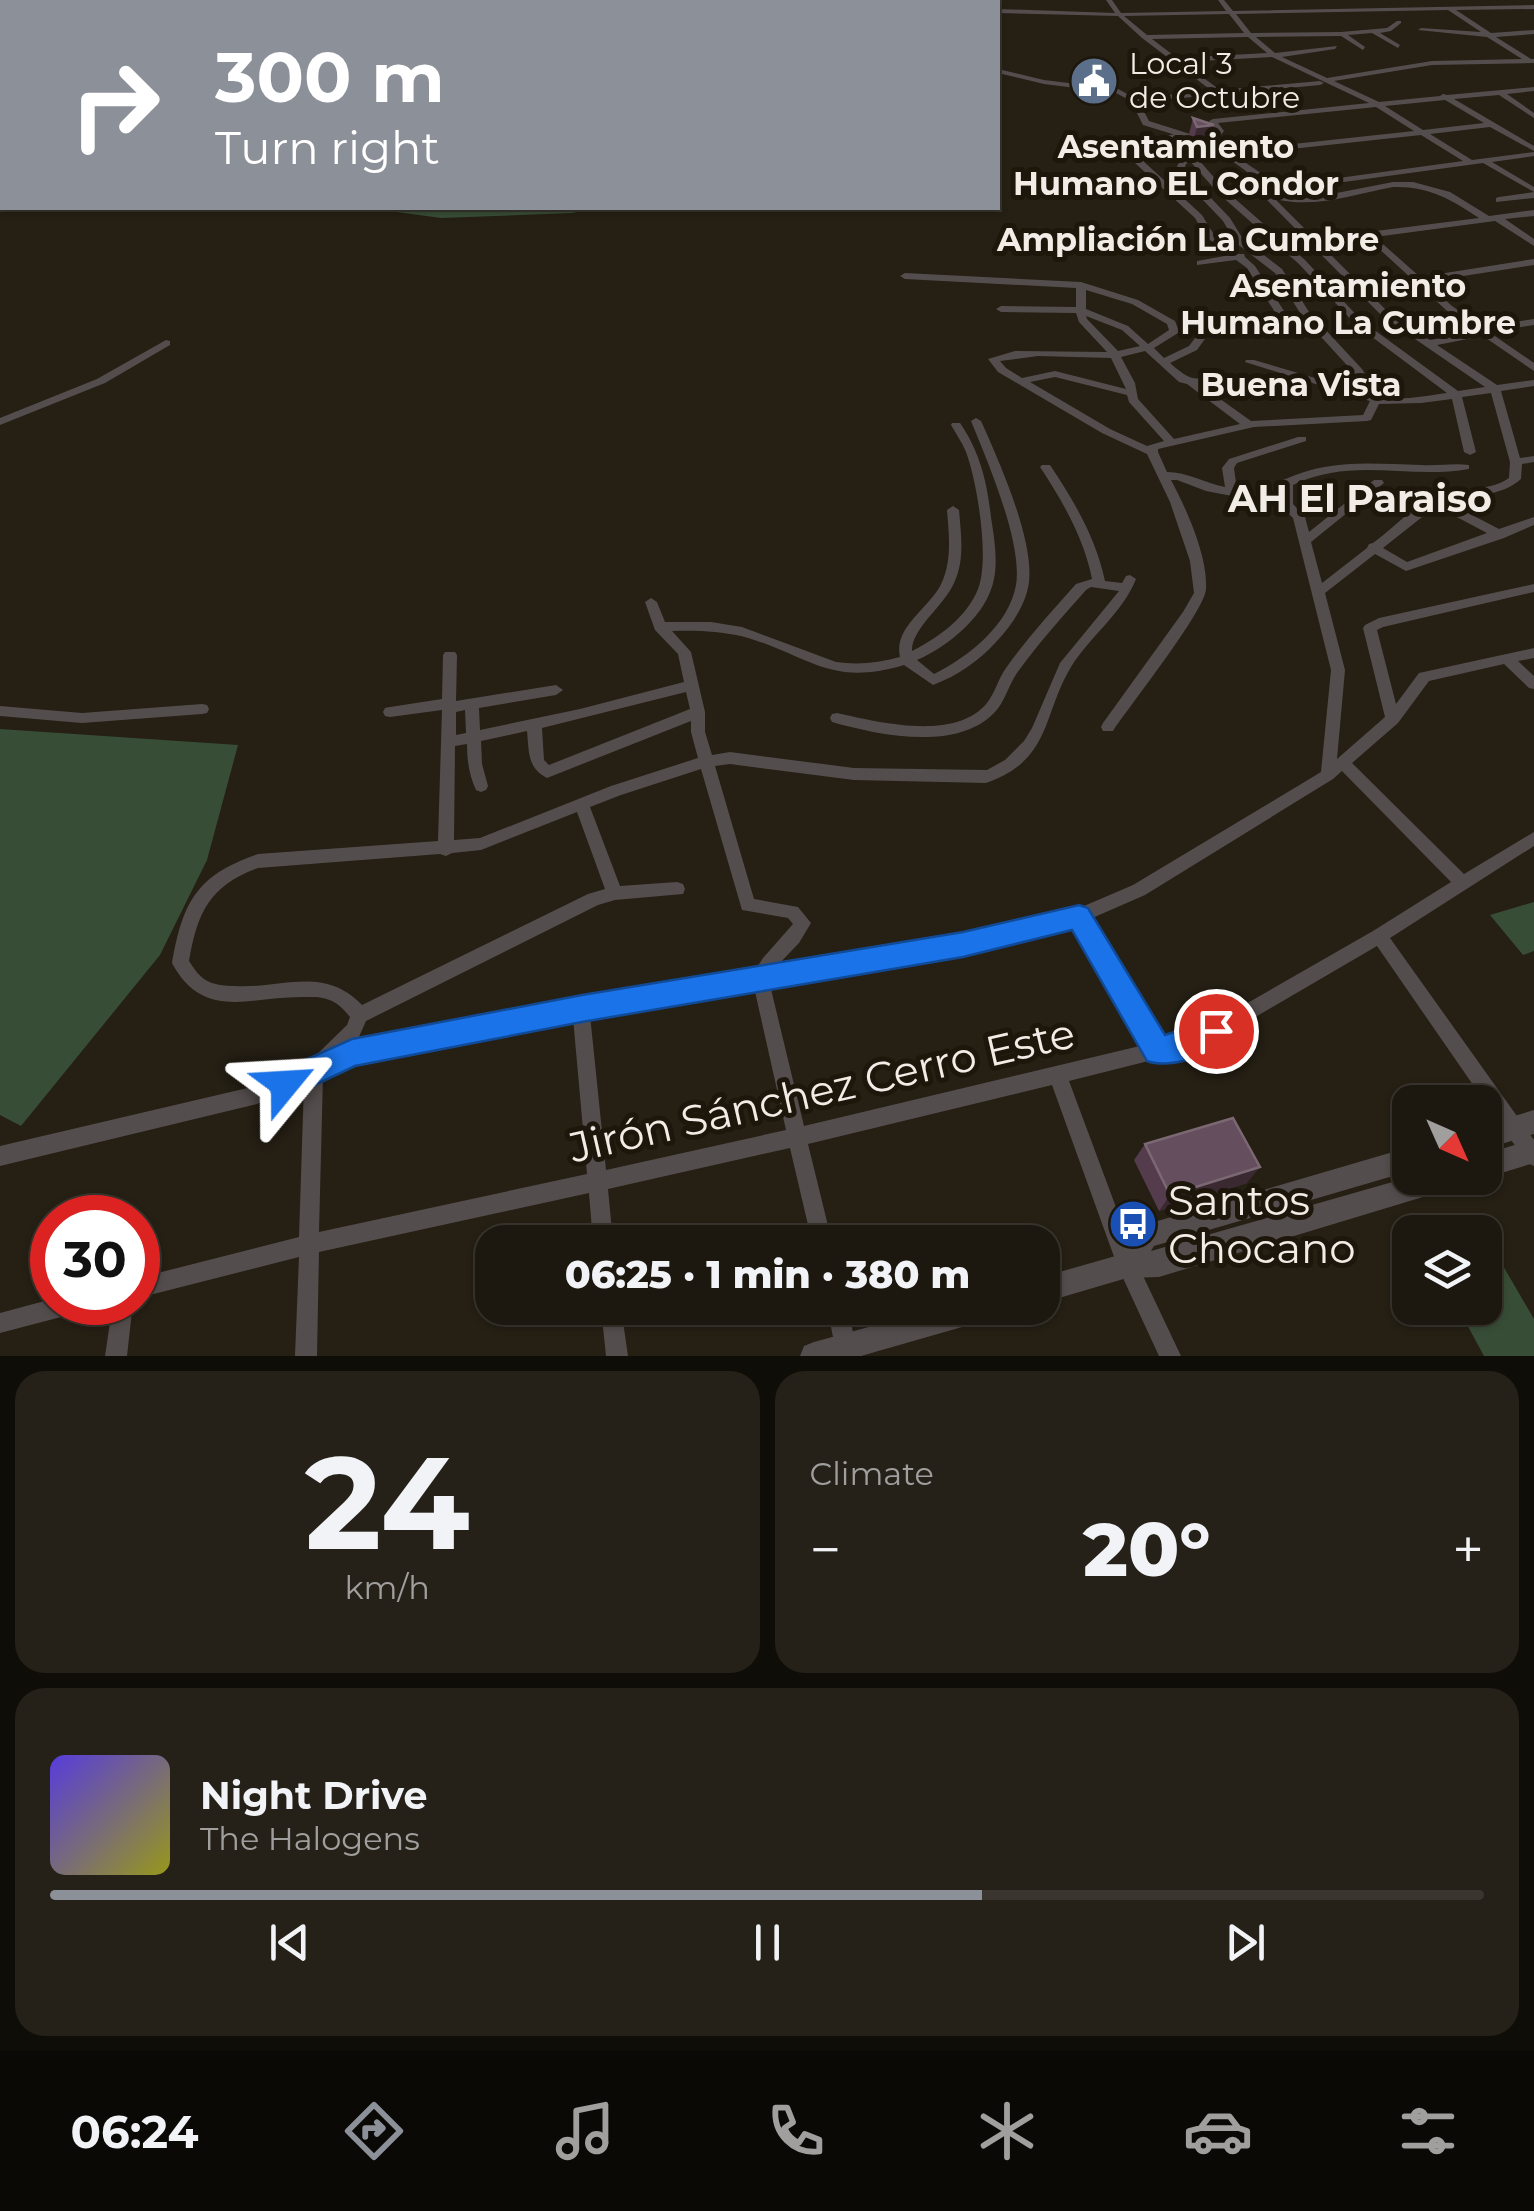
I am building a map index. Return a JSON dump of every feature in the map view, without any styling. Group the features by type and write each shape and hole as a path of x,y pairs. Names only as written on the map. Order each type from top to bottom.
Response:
{"street":[{"path":"1007,0 1011,10"},
{"path":"1109,0 1118,14 1144,37 1218,92"},
{"path":"1221,0 1247,34 1273,54 1363,96 1473,164"},
{"path":"1356,0 1368,10"},
{"path":"1497,0 1524,17"},
{"path":"1000,11 1118,14 1534,7"},
{"path":"1451,10 1531,63"},
{"path":"1144,37 1342,34 1395,28 1399,22"},
{"path":"1421,30 1491,35 1534,32"},
{"path":"1373,32 1398,46"},
{"path":"1342,34 1362,48"},
{"path":"1174,60 1335,46"},
{"path":"1324,81 1432,63 1531,63"},
{"path":"1000,71 1044,82 1096,86 1134,100 1312,82 1363,96"},
{"path":"1155,98 1208,85"},
{"path":"1212,143 1220,131 1213,121 1534,90"},
{"path":"1498,92 1534,116"},
{"path":"1442,96 1534,152"},
{"path":"1134,100 1146,123 1212,143 1232,154 1272,191 1386,314 1495,389 1516,462 1516,475 1506,487 1452,494 1435,501 1317,592"},
{"path":"1376,400 1346,357 1305,314 1278,271 1239,241 1181,166 1189,158 1488,126"},
{"path":"1171,136 1222,192 1302,262 1359,324 1456,395 1470,452"},
{"path":"1126,150 1199,216 1209,235 1238,256 1260,280 1294,334"},
{"path":"1272,191 1534,152"},
{"path":"1486,162 1534,192"},
{"path":"1272,191 1296,202 1427,186 1534,242"},
{"path":"1529,214 1499,200 1534,192"},
{"path":"1529,214 1368,236 1417,280 1534,368"},
{"path":"1200,263 1256,254"},
{"path":"1417,280 1534,262"},
{"path":"905,276 1081,285 1135,302 1172,323 1173,333"},
{"path":"1081,285 1082,320 1114,353 1130,383 1130,393"},
{"path":"1001,308 1081,310 1115,322 1249,425"},
{"path":"1427,344 1534,322"},
{"path":"1108,727 1176,626 1196,607 1200,594 1185,526 1166,476 1150,451 1106,431 1002,370 993,359 1114,353 1146,347 1173,333 1200,340 1163,362"},
{"path":"0,422 101,382 166,343"},
{"path":"1250,362 1376,400 1421,400 1534,383"},
{"path":"1022,381 1055,374 1130,393 1170,441"},
{"path":"1192,383 1222,376"},
{"path":"1150,451 1170,441 1249,425 1367,418 1376,400"},
{"path":"953,510 958,563 951,584 906,638 907,660 933,680 984,646 1011,613 1024,584 1009,508 976,421"},
{"path":"660,627 732,629 840,668 907,660 937,644 957,628 988,584 984,510 971,452 956,425"},
{"path":"1232,492 1228,468 1232,461 1302,439"},
{"path":"1516,462 1534,459"},
{"path":"1287,505 1287,484 1318,472 1370,464 1448,470 1465,467"},
{"path":"1046,467 1070,504 1097,563 1100,585"},
{"path":"1166,476 1179,476 1206,487 1287,505 1299,517 1338,670 1328,775"},
{"path":"1306,540 1378,483"},
{"path":"1435,501 1500,534"},
{"path":"1373,547 1406,567 1534,521"},
{"path":"360,1015 340,996 313,986 258,996 197,986 180,963 191,915 204,892 234,867 288,856 446,848 494,840 549,814 708,761 744,757 812,768 931,778 986,778 1000,772 1032,743 1063,668 1129,584 1081,587 1025,651 1005,678 991,708 982,715 954,726 918,732 836,718"},
{"path":"1394,719 1370,628 1534,588"},
{"path":"651,602 660,627 684,652 698,712 698,732 748,905 792,912 802,923 797,936 765,964 760,978 818,1225"},
{"path":"446,848 450,654"},
{"path":"0,1156 258,1095 352,1053 582,1008 963,945 1079,916 1139,890 1328,775 1394,719 1424,677 1525,657 1534,684"},
{"path":"449,742 690,686"},
{"path":"390,712 472,705 556,690"},
{"path":"472,705 475,764 481,786"},
{"path":"0,711 82,718 202,709"},
{"path":"534,724 537,762 547,772 698,712"},
{"path":"1344,763 1463,883"},
{"path":"582,805 615,893"},
{"name":"Jirón Sánchez Cerro Este","path":"160,1282 312,1244 798,1138 1198,1042 1533,840"},
{"path":"306,1356 314,1068 354,1031 360,1015 594,899 615,893 677,888"},
{"path":"1079,916 1158,1051"},
{"path":"1379,936 1524,1125 1533,1153 1502,1161"},
{"path":"582,1008 601,1225"},
{"path":"1058,1075 1127,1265 1170,1356"},
{"path":"1127,1265 1146,1236 1392,1164"},
{"path":"1060,1285 1127,1265 1159,1264 1392,1194"},
{"path":"0,1323 30,1315"},
{"path":"116,1356 120,1325"},
{"path":"614,1325 618,1356"},
{"path":"841,1325 847,1352"},
{"path":"814,1356 847,1352 930,1325"}],"green space":[{"path":"382,210 583,210 573,213 441,218"},
{"path":"0,729 238,745 207,860 160,955 21,1126 0,1115"},
{"path":"1534,902 1534,951 1523,955 1490,915"},
{"path":"1502,1264 1534,1319 1534,1356 1484,1356 1467,1325 1502,1325"}],"building":[{"path":"1193,118 1214,125 1197,127"},
{"path":"1233,1118 1260,1167 1170,1195 1145,1144"}],"place":[{"name":"Local 3 de Octubre","path":"1094,81"},
{"name":"Santos Chocano","path":"1133,1224"}],"district":[{"name":"Asentamiento Humano EL Condor","path":"1176,166"},
{"name":"Ampliación La Cumbre","path":"1188,240"},
{"name":"Asentamiento Humano La Cumbre","path":"1348,304"},
{"name":"Buena Vista","path":"1301,385"},
{"name":"AH El Paraiso","path":"1360,499"}],"route":[{"path":"285,1084 352,1053 582,1008 963,945 1079,916 1158,1051 1198,1042 1216,1031"}]}
